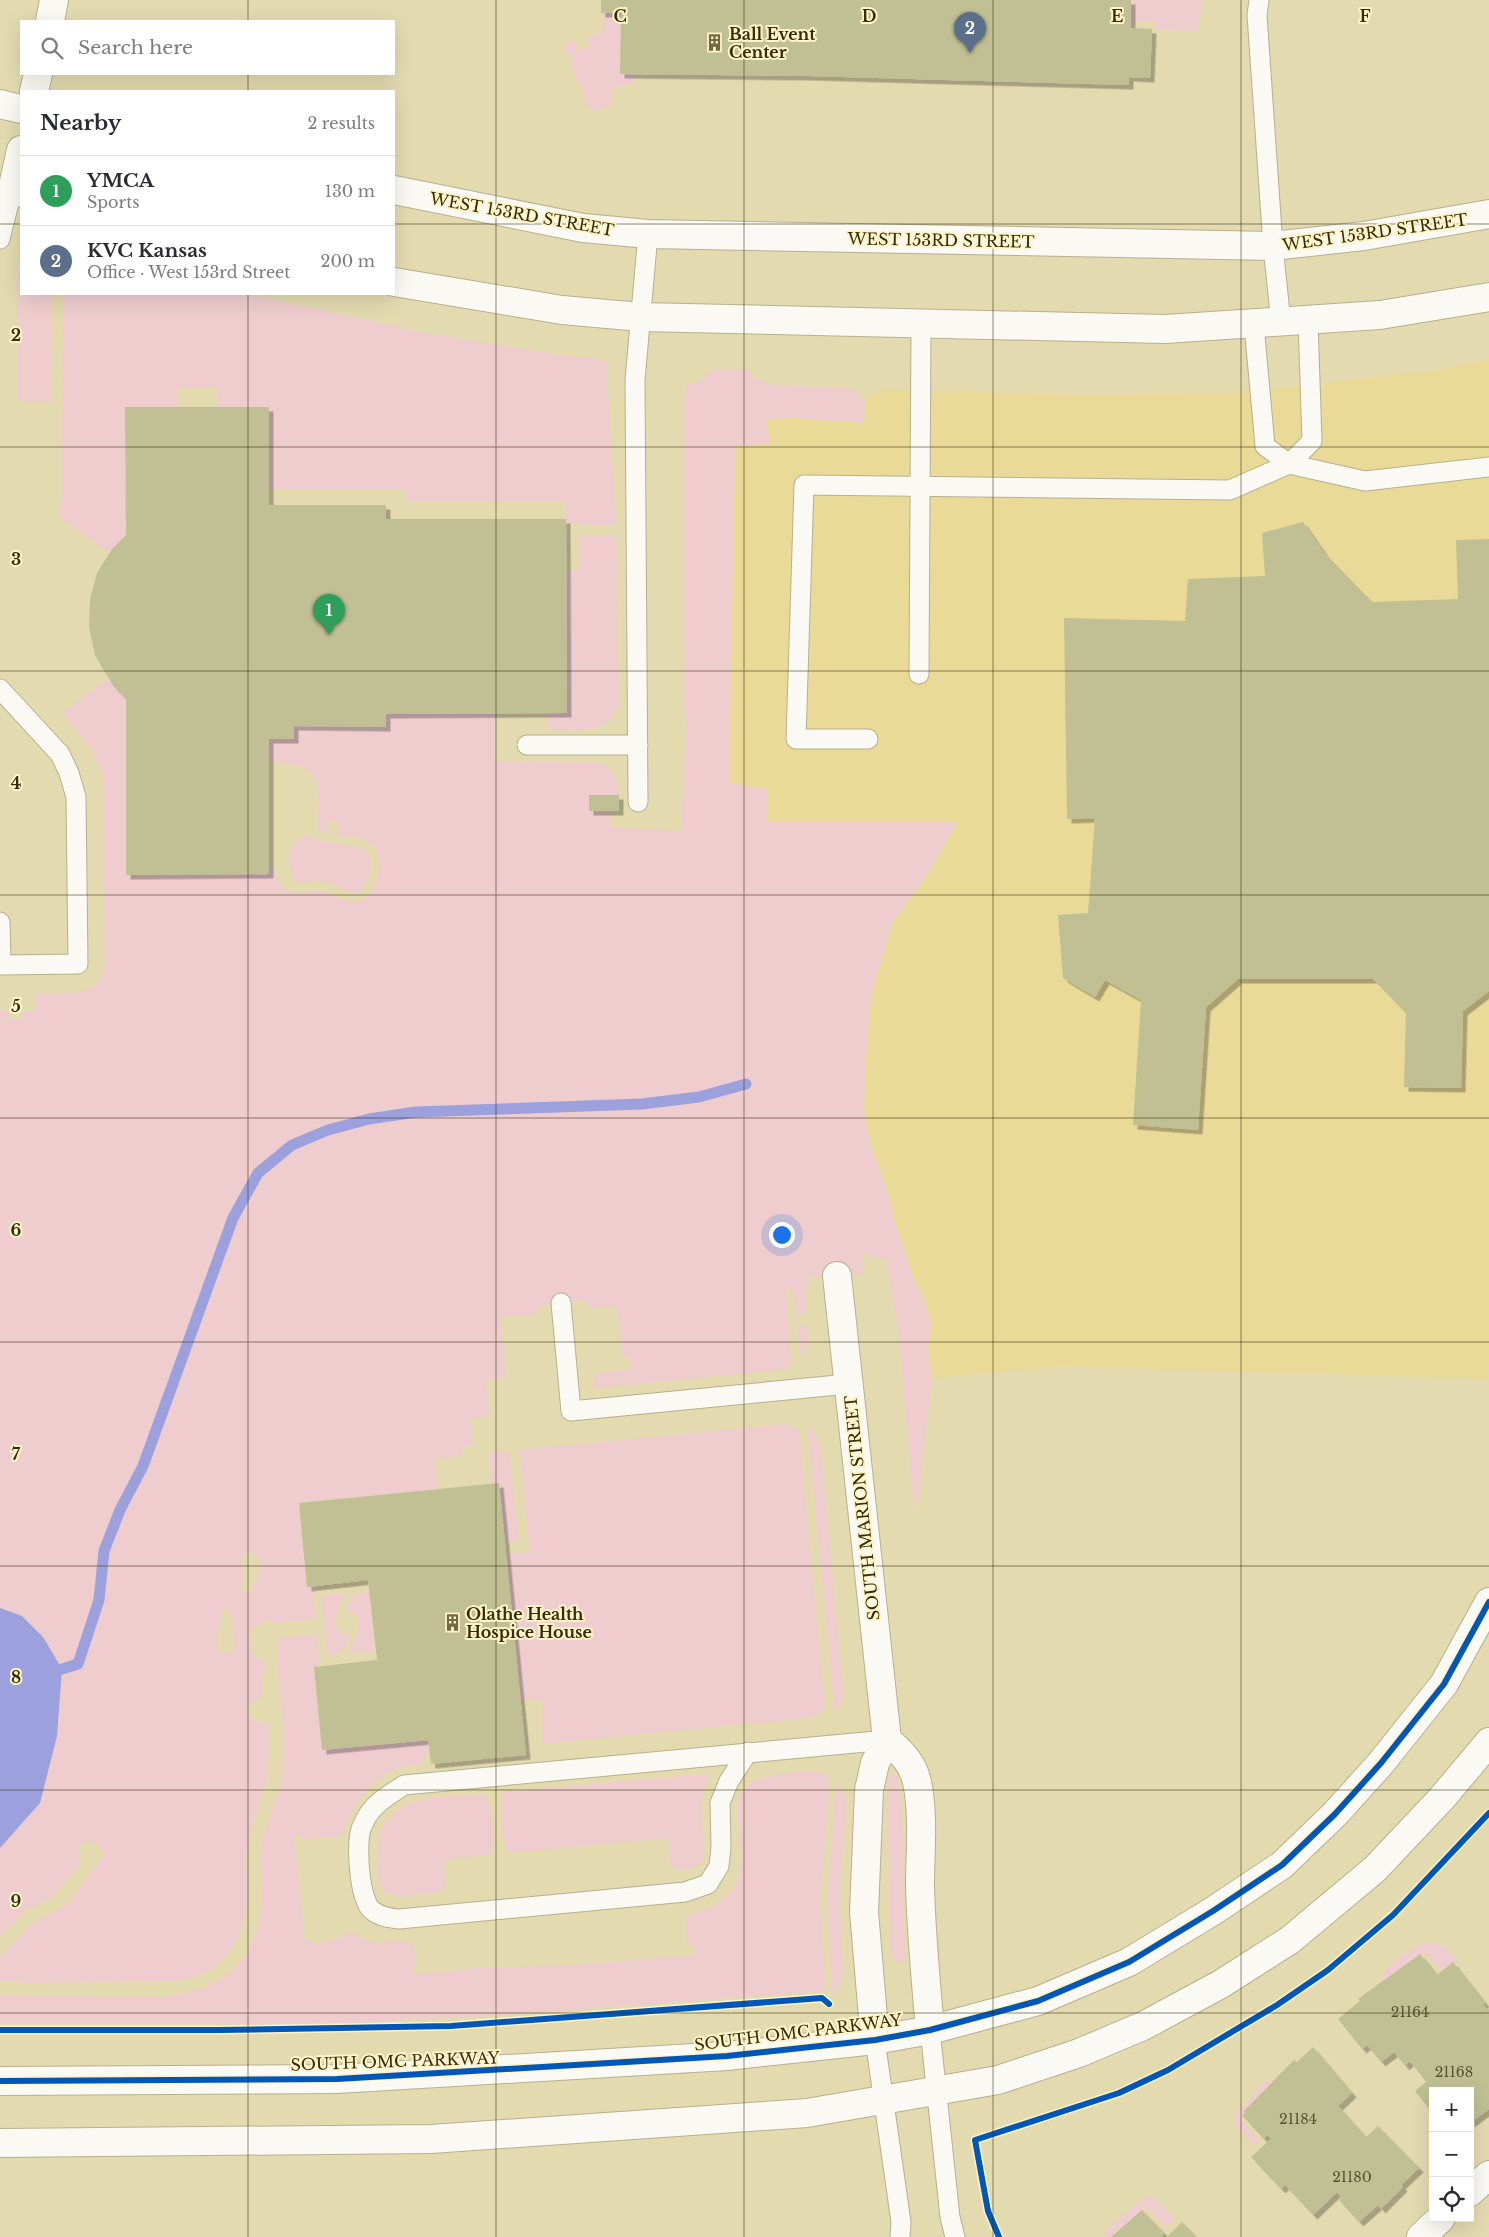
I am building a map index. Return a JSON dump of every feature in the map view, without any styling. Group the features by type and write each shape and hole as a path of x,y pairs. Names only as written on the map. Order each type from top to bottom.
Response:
{"street":[{"path":"50,20 54,0"},
{"path":"34,90 38,75"},
{"path":"0,104 20,109"},
{"path":"11,195 20,154"},
{"name":"WEST 153RD STREET","path":"395,190 583,228 648,234 1273,246 1364,236 1489,214"},
{"path":"395,282 562,310 642,317 1165,329 1380,316 1489,297"},
{"name":"SOUTH MARION STREET","path":"837,1276 887,1740"},
{"name":"SOUTH OMC PARKWAY","path":"0,2081 337,2079 717,2057 875,2040 930,2030 1038,2000 1129,1962 1213,1911 1282,1865 1335,1814 1381,1763 1444,1684 1489,1602"},
{"path":"875,2040 864,1912 869,1790 875,1763 887,1740 906,1756 917,1781 922,1833 920,1884 923,1951 930,2030"},
{"path":"0,2143 431,2139 807,2113 998,2080 1079,2053 1143,2026 1221,1984 1290,1940 1375,1869 1442,1798 1489,1742"},
{"path":"1474,2188 1489,2175"},
{"path":"1421,2237 1437,2222"}],"lane":[{"path":"1260,0 1257,15 1273,246 1268,324 1265,446 1289,464 1365,481 1489,467"},
{"path":"0,239 11,195"},
{"path":"638,802 635,380 648,234"},
{"path":"868,739 796,739 804,485 1230,490 1289,464 1312,441 1308,321"},
{"path":"919,674 921,324"},
{"path":"0,689 55,748 69,772 76,796 78,964 1,965 0,922"},
{"path":"527,745 638,745"},
{"path":"561,1303 572,1410 848,1384"},
{"path":"748,1752 729,1781 720,1803 721,1847 718,1866 708,1884 684,1892 399,1919 385,1917 372,1911 366,1903 359,1851 361,1830 370,1812 383,1799 404,1785 748,1752 887,1740"},
{"path":"930,2030 950,2217 955,2237"},
{"path":"875,2040 900,2222 900,2237"}],"shaded area":[{"path":"1131,0 1203,0 1197,31 1156,30 1155,22 1136,22 1135,30 1131,30"},
{"path":"604,13 621,13 620,74 638,74 633,83 613,88 610,104 596,112 587,107 583,91 572,69 571,55 564,50 571,39 577,44 577,49 590,48 587,35 602,34"},
{"path":"20,254 20,295 52,295 51,402 23,402 18,398 17,280"},
{"path":"63,295 254,295 430,334 609,362 607,373 616,526 580,526 580,523 566,524 566,502 405,502 405,489 269,489 269,407 218,407 217,387 177,387 177,407 125,407 126,535 109,553 58,516 62,498"},
{"path":"1489,360 1489,1364 1486,1379 1062,1366 932,1378 928,1350 931,1324 925,1302 914,1279 870,1143 864,1112 865,1072 871,996 892,924 931,869 957,823 767,821 729,783 735,446 766,419 795,418 863,423 865,402 871,394 887,390 1086,395 1232,393 1426,372"},
{"path":"714,369 747,369 754,378 769,384 852,389 865,402 864,423 795,418 766,419 770,444 735,446 729,783 768,789 767,821 957,822 931,869 892,924 871,996 865,1072 864,1112 870,1143 914,1279 925,1302 931,1324 928,1350 932,1378 917,1510 912,1491 899,1335 886,1259 870,1256 862,1250 864,1274 808,1278 809,1285 805,1286 805,1313 797,1314 798,1325 805,1325 808,1334 801,1358 793,1289 786,1289 791,1366 779,1370 598,1388 593,1385 595,1374 631,1369 630,1357 622,1357 617,1306 593,1309 584,1301 540,1305 538,1312 532,1315 500,1317 506,1378 486,1380 489,1416 470,1418 473,1446 462,1447 463,1456 434,1459 438,1489 299,1503 307,1587 312,1587 316,1619 274,1624 273,1621 268,1619 250,1630 252,1652 259,1659 264,1660 266,1672 261,1674 262,1696 248,1707 248,1713 255,1722 269,1723 268,1774 252,1827 246,1857 248,1892 245,1919 236,1942 214,1968 187,1980 160,1982 24,1983 2,1981 0,1980 0,1957 33,1923 69,1903 105,1854 93,1841 83,1842 80,1849 79,1867 52,1897 25,1911 0,1937 0,1848 40,1803 22,1616 0,1608 0,1010 10,1012 10,1020 22,1020 22,1012 36,1010 36,993 68,993 88,989 102,977 105,966 103,775 91,748 62,713 108,679 126,699 127,875 269,874 269,864 274,869 282,886 294,893 322,891 350,902 366,898 376,885 379,867 377,850 362,838 337,836 337,821 327,821 327,833 318,831 318,796 317,786 313,777 307,770 298,766 284,764 283,761 269,761 269,726 386,727 386,714 495,713 495,761 601,763 610,769 615,776 619,795 589,795 589,811 610,811 611,828 681,831 686,722 683,701 685,656 683,622 684,398 686,385 696,383","holes":["249,1552 258,1557 260,1571 252,1591 247,1593 240,1591 243,1580 241,1556","225,1608 230,1610 235,1645 232,1652 222,1654 219,1651 217,1640 222,1610"]},
{"path":"580,535 616,535 619,701 615,713 609,721 601,726 581,730 548,730 548,713 567,713 566,569 580,569"},
{"path":"307,835 314,839 362,848 367,851 370,862 369,873 366,883 360,892 348,892 326,882 301,883 295,880 290,867 290,854 295,843"},
{"path":"786,1424 799,1431 825,1709 811,1718 542,1744 543,1702 521,1700 506,1554 530,1552 520,1450"},
{"path":"807,1424 817,1437 821,1453 843,1687 843,1698 835,1713"},
{"path":"509,1451 519,1542 505,1543 499,1483 492,1483 489,1453"},
{"path":"369,1591 375,1651 347,1654 358,1630 356,1615 347,1611 349,1601 357,1593"},
{"path":"346,1593 338,1608 335,1625 339,1632 349,1635 346,1646 336,1655 327,1656 321,1596"},
{"path":"317,1634 320,1666 314,1667 322,1750 428,1740 429,1751 419,1765 391,1771 379,1778 360,1799 341,1836 303,1840 301,1835 296,1836 294,1839 305,1940 320,1944 337,1938 345,1938 347,1932 351,1932 376,1943 396,1941 410,1943 414,1946 416,1967 411,1971 414,1975 472,1968 559,1966 691,1956 696,1952 693,1946 687,1943 685,1918 714,1906 726,1897 735,1886 740,1869 741,1851 738,1816 739,1801 745,1789 759,1779 788,1773 812,1771 828,1776 829,1796 820,1898 825,1991 506,2015 351,2023 0,2023 0,1996 165,1997 203,1988 233,1970 244,1958 253,1942 259,1925 262,1904 261,1850 265,1830 282,1780 284,1738 277,1644 281,1638"},
{"path":"708,1774 701,1800 704,1856 699,1864 690,1869 680,1870 671,1866 668,1838 509,1853 506,1846 501,1823 501,1807 504,1792"},
{"path":"891,1775 895,1775 897,1778 903,1831 903,1921 906,1950 905,1959 899,1963 891,1957 887,1779"},
{"path":"838,1785 845,1797 846,1813 839,1889 843,1971 836,1996 832,1991 827,1907 835,1794"},
{"path":"485,1794 490,1808 492,1824 493,1840 491,1855 444,1860 446,1886 439,1892 400,1897 392,1895 383,1889 378,1877 378,1841 384,1825 397,1811 425,1799"},
{"path":"1426,1942 1447,1947 1458,1961 1441,1971 1426,1953 1420,1954 1383,1982 1383,1976 1391,1964"},
{"path":"1270,2080 1274,2083 1239,2118 1259,2141 1255,2145 1236,2125 1235,2115 1252,2098 1264,2082"},
{"path":"1149,2197 1156,2200 1175,2219 1166,2227 1146,2207 1111,2237 1105,2237 1107,2229 1144,2198"}],"water":[{"path":"0,1608 22,1616 43,1637 62,1669 57,1736 40,1803 0,1848"}],"building":[{"path":"601,0 1131,0 1131,28 1152,29 1150,78 1129,77 1129,85 809,76 620,74 621,13 601,13"},
{"path":"125,407 269,407 269,505 386,505 386,519 566,519 567,713 386,714 386,727 294,726 294,739 269,739 269,874 126,875 126,699 114,687 95,655 89,628 90,599 97,573 112,549 126,535"},
{"path":"1303,522 1325,554 1372,602 1458,599 1456,540 1489,539 1489,991 1463,1011 1461,1088 1404,1087 1406,1013 1373,979 1238,979 1206,1007 1198,1130 1133,1125 1141,1000 1105,980 1095,997 1063,978 1058,915 1088,913 1095,818 1067,819 1064,618 1185,621 1188,579 1265,576 1262,533"},
{"path":"589,795 619,795 619,811 589,811"},
{"name":"Olathe Health Hospice House","path":"499,1483 526,1755 431,1764 428,1740 322,1750 314,1667 377,1660 368,1580 307,1587 299,1503"},
{"path":"1420,1954 1437,1975 1453,1962 1485,2003 1483,2004 1489,2012 1489,2109 1474,2120 1474,2087 1429,2087 1429,2109 1415,2091 1426,2082 1410,2061 1405,2066 1394,2052 1381,2062 1367,2045 1362,2049 1338,2019 1360,2001 1358,1999"},
{"path":"1313,2047 1352,2093 1338,2106 1366,2137 1378,2126 1419,2168 1401,2185 1403,2187 1381,2209 1378,2205 1359,2222 1339,2200 1342,2198 1337,2192 1313,2215 1285,2185 1281,2189 1251,2157 1271,2139 1267,2135 1264,2139 1242,2115 1245,2113 1244,2111 1294,2060 1297,2062"},
{"path":"1142,2210 1164,2233 1161,2237 1111,2237"},
{"path":"1182,2222 1197,2237 1167,2237"}],"waterway":[{"path":"62,1669 78,1664 99,1600 104,1551 120,1510 143,1466 233,1218 258,1173 292,1145 328,1130 369,1119 416,1112 642,1104 699,1097 746,1084"}],"cycle path":[{"path":"0,2081 337,2079 727,2056 875,2040 930,2030 1038,2001 1129,1962 1213,1911 1282,1865 1335,1814 1381,1763 1444,1684 1489,1602"},
{"path":"999,2237 988,2211 975,2140 1119,2093 1168,2070 1277,2005 1328,1970 1393,1915 1489,1813"},
{"path":"0,2030 220,2030 451,2026 822,1998 829,2004"}],"place":[{"name":"Ball Event Center","path":"715,43"},
{"name":"KVC Kansas","path":"970,53"},
{"name":"YMCA","path":"329,635"},
{"name":"Olathe Health Hospice House","path":"452,1623"}]}
